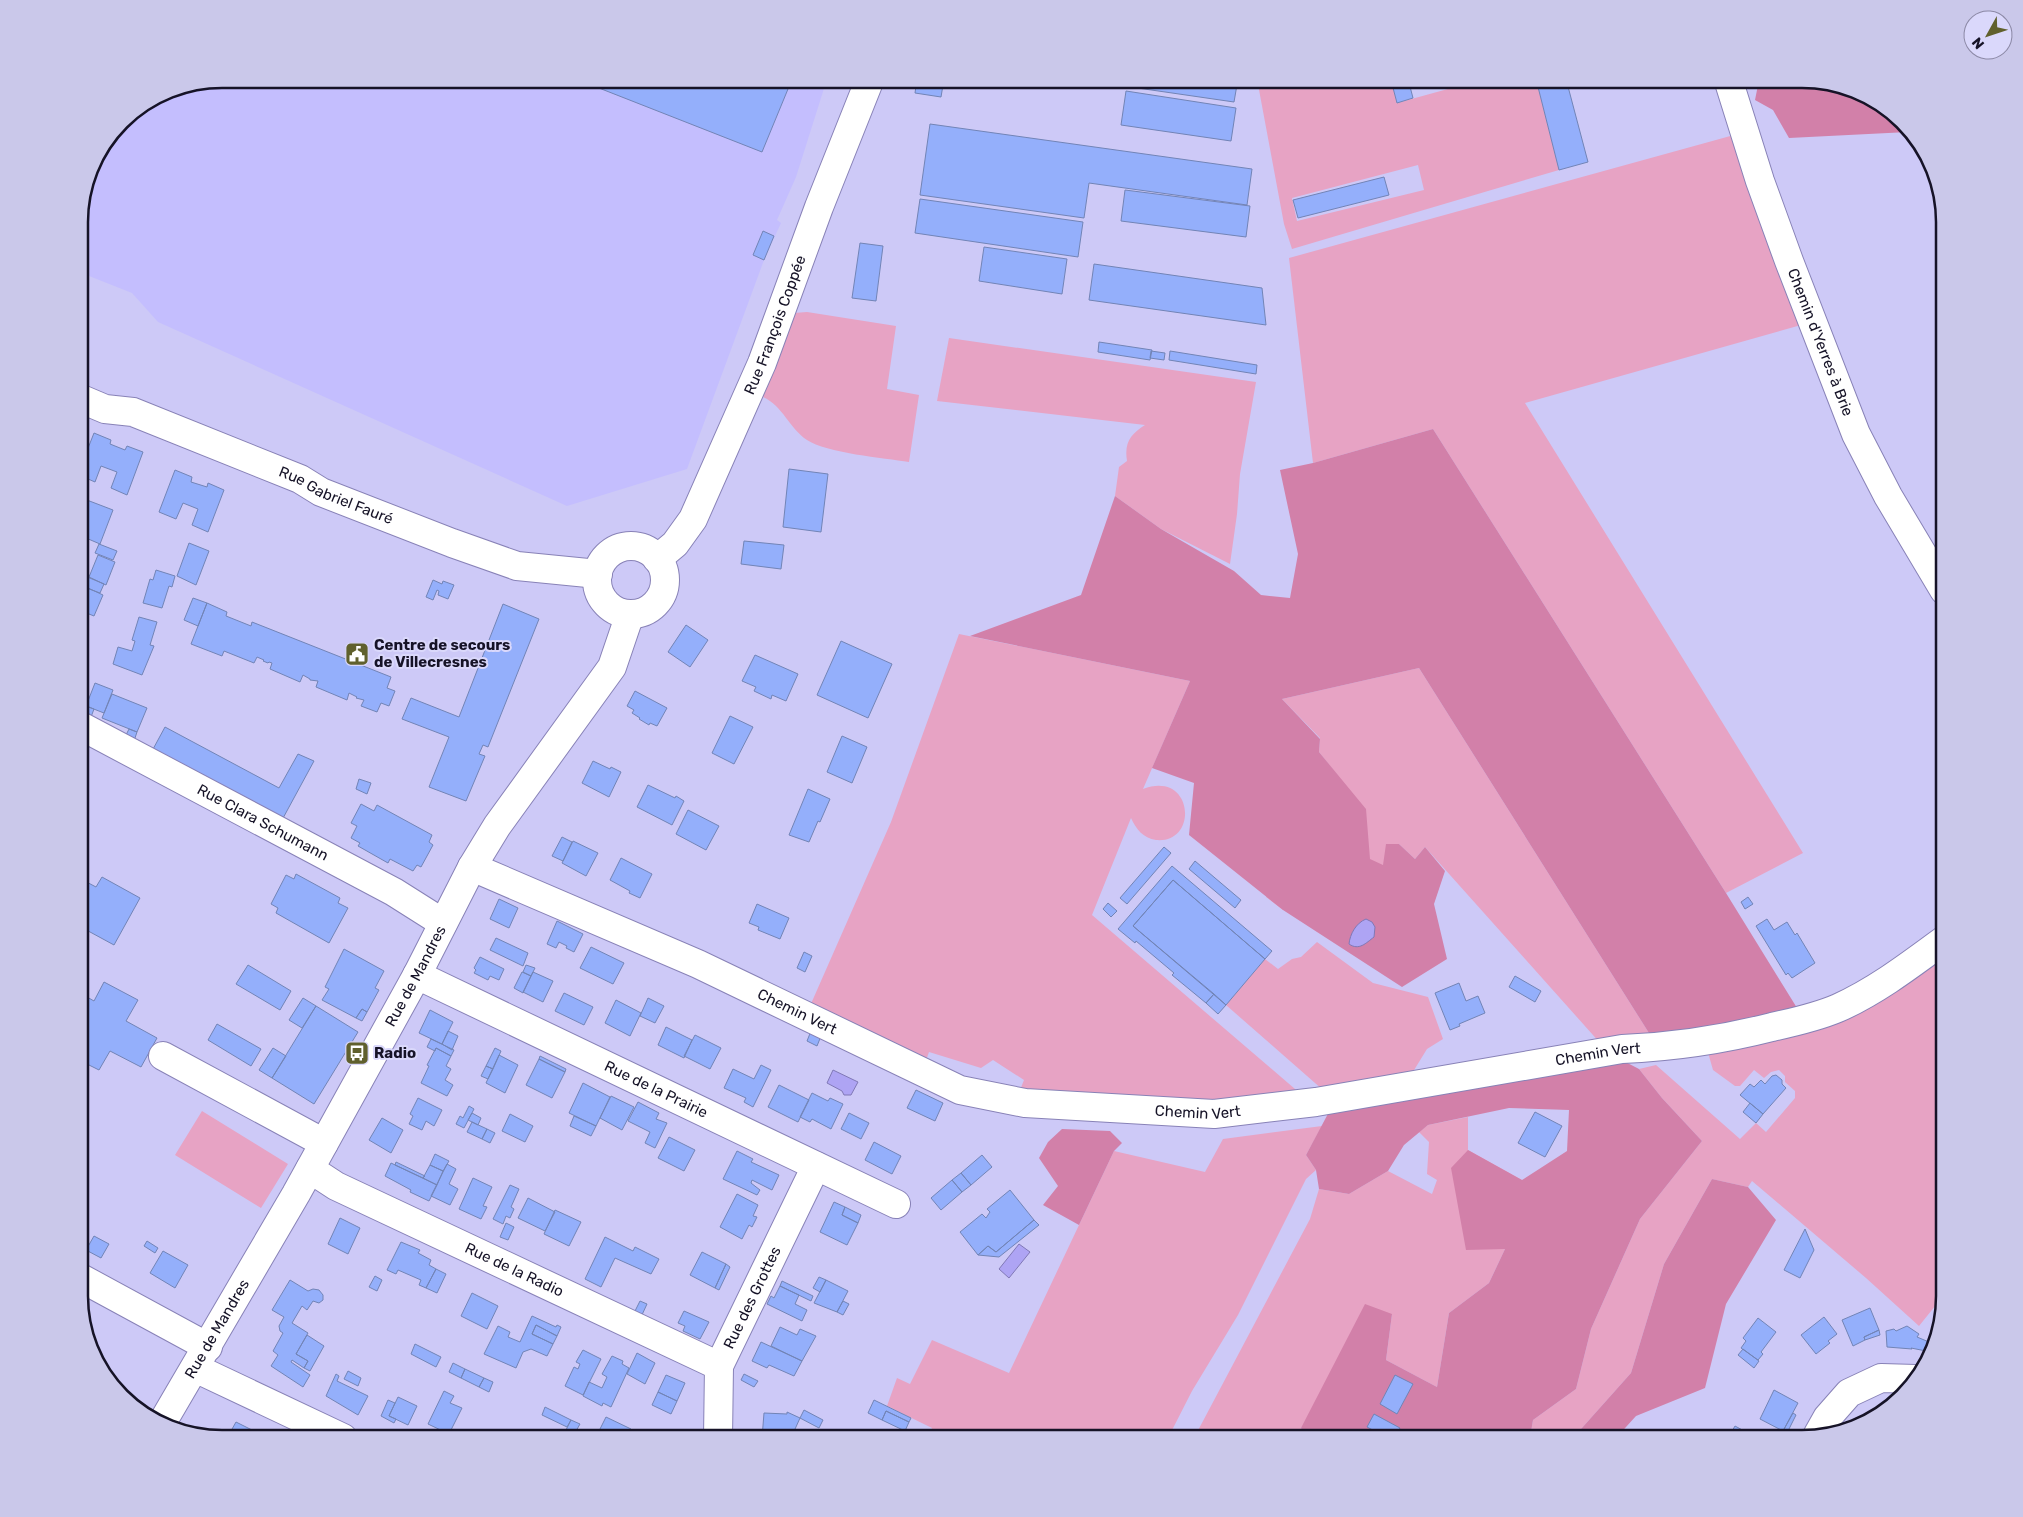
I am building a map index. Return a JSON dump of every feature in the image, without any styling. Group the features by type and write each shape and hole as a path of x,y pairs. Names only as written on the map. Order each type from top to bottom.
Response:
{"street":[{"name":"Rue François Coppée","path":"657,559 675,544 693,519 762,363 819,207 866,88"},
{"name":"Chemin d'Yerres à Brie","path":"1731,88 1760,182 1856,434 1888,496 1936,577"},
{"name":"Rue Gabriel Fauré","path":"88,402 105,409 133,412 300,479 321,492 517,566 598,574"},
{"path":"623,547 642,548 657,559 665,577 664,587 661,596 648,610 630,614 612,608 605,601 597,584 598,574 606,557 623,547"},
{"name":"Rue de Mandres","path":"166,1417 310,1169 417,974 472,868 497,826 612,667 630,614"},
{"name":"Rue Clara Schumann","path":"88,730 394,892 443,923"},
{"name":"Chemin Vert","path":"472,868 698,964 960,1090 1025,1103 1209,1113 1316,1102 1622,1049 1670,1047 1739,1036 1811,1018 1838,1008 1863,995 1936,945"},
{"name":"Rue de la Prairie","path":"417,974 896,1204"},
{"path":"163,1056 324,1143"},
{"name":"Rue des Grottes","path":"718,1430 719,1366 816,1166"},
{"name":"Rue de la Radio","path":"310,1169 336,1186 719,1366"},
{"path":"88,1283 202,1358 329,1430"},
{"path":"1822,1428 1827,1418 1849,1393 1881,1378 1906,1379"}],"shaded area":[{"path":"213,88 824,88 796,177 777,220 781,223 764,260 687,469 567,506 158,322 132,293 88,276 88,213 92,187 105,155 115,140 133,121 155,105 187,92"},
{"path":"1259,88 1393,88 1397,103 1451,88 1538,88 1559,170 1292,249 1284,224","holes":["1418,165 1424,190 1297,221 1292,198"]},
{"path":"1757,88 1827,90 1868,105 1883,115 1901,132 1789,138 1773,110 1755,100"},
{"path":"1734,135 1801,325 1525,403 1803,853 1726,893 1433,429 1313,463 1289,258"},
{"path":"807,312 896,326 887,389 919,395 909,462 841,452 816,445 801,435 776,406 763,397 794,313"},
{"path":"949,338 1256,382 1240,474 1230,564 1161,529 1115,496 1119,467 1127,461 1126,454 1130,439 1132,435 1145,425 937,401"},
{"path":"1433,429 1802,1016 1654,1041 1419,668 1282,699 1320,739 1319,752 1366,809 1370,859 1383,865 1386,844 1399,844 1415,859 1425,847 1445,871 1434,904 1447,959 1402,987 1283,910 1189,835 1194,783 1152,768 1190,681 970,636 1081,595 1115,496 1161,529 1234,571 1261,595 1290,598 1298,554 1280,470 1313,463"},
{"path":"959,634 1190,681 1143,789 1160,786 1173,790 1181,798 1185,809 1184,821 1179,831 1170,838 1156,840 1140,832 1131,818 1092,915 1302,1095 1207,1106 1020,1090 1024,1080 993,1060 981,1068 929,1052 925,1063 810,1006 891,822"},
{"path":"1419,668 1654,1041 1601,1044 1425,847 1415,859 1399,844 1383,865 1283,910 1266,897 1278,869 1346,786 1319,752 1320,738 1282,699"},
{"path":"1366,919 1372,922 1375,927 1374,937 1365,944 1356,947 1349,944 1354,929"},
{"path":"1317,942 1373,983 1428,997 1443,1039 1427,1049 1411,1075 1323,1090 1226,1005 1265,959 1278,969 1292,959 1301,957"},
{"path":"1936,953 1935,1307 1919,1326 1752,1181 1748,1187 1712,1179 1664,1264 1631,1373 1580,1430 1531,1430 1533,1420 1576,1389 1591,1329 1640,1219 1702,1141 1662,1098 1639,1069 1656,1065 1740,1139 1756,1123 1766,1132 1795,1098 1795,1091 1785,1082 1785,1076 1779,1070 1771,1072 1764,1078 1754,1070 1740,1086 1735,1086 1713,1070 1707,1049"},
{"path":"1591,1044 1639,1069 1662,1098 1702,1141 1640,1219 1591,1329 1576,1389 1533,1420 1531,1430 1302,1430 1301,1428 1365,1304 1392,1314 1386,1360 1437,1387 1449,1313 1489,1283 1505,1249 1466,1250 1451,1168 1468,1150 1522,1180 1567,1151 1569,1110 1509,1108 1428,1125 1404,1145 1388,1171 1349,1194 1319,1189 1316,1170 1306,1155 1330,1110"},
{"path":"833,1070 858,1082 851,1095 844,1095 842,1091 827,1083"},
{"path":"202,1111 288,1164 261,1208 175,1155"},
{"path":"1468,1117 1468,1150 1522,1180 1505,1249 1489,1283 1449,1313 1437,1387 1386,1360 1392,1314 1301,1428 1302,1430 1198,1430 1310,1219 1319,1189 1349,1194 1388,1171 1432,1194 1437,1180 1427,1174 1429,1142 1419,1132 1428,1125"},
{"path":"1322,1126 1306,1155 1316,1170 1306,1179 1238,1315 1192,1391 1172,1430 931,1430 932,1428 887,1406 897,1378 910,1384 932,1340 1009,1373 1114,1151 1205,1172 1223,1139"},
{"path":"1062,1129 1110,1131 1122,1143 1114,1151 1079,1225 1043,1205 1058,1186 1039,1158 1048,1142"},
{"path":"1712,1179 1748,1187 1776,1220 1726,1304 1705,1388 1636,1416 1623,1430 1580,1430 1631,1373 1664,1264"},
{"path":"1019,1244 1030,1252 1009,1278 999,1269"}],"building":[{"path":"599,88 786,88 788,89 762,152"},
{"path":"916,88 942,88 941,97 915,93"},
{"path":"1138,88 1236,88 1234,102"},
{"path":"1393,88 1410,88 1413,98 1397,103"},
{"path":"1538,88 1568,88 1588,162 1559,170"},
{"path":"1126,91 1236,108 1231,141 1121,125"},
{"path":"930,124 1252,169 1247,205 1089,183 1084,218 920,195"},
{"path":"1384,177 1389,195 1298,218 1293,200"},
{"path":"1125,190 1250,206 1246,237 1121,221"},
{"path":"920,199 1083,222 1078,257 915,233"},
{"path":"763,231 774,236 764,260 753,255"},
{"path":"860,243 883,246 876,301 852,298"},
{"path":"984,247 1067,259 1062,294 979,281"},
{"path":"1094,264 1262,288 1266,325 1089,300"},
{"path":"1099,342 1152,350 1150,360 1098,352"},
{"path":"1151,351 1165,353 1164,360 1150,358"},
{"path":"1170,351 1257,365 1256,374 1169,360"},
{"path":"94,433 111,440 110,444 125,450 127,446 143,452 127,495 111,488 117,472 101,466 95,482 88,479 88,448"},
{"path":"789,469 828,474 821,532 783,527"},
{"path":"175,470 192,477 191,482 207,487 208,483 224,490 208,532 192,525 198,509 183,503 176,519 159,512"},
{"path":"88,500 113,510 100,544 88,539"},
{"path":"744,541 784,545 781,569 741,564"},
{"path":"189,543 209,551 196,585 177,576"},
{"path":"99,544 117,551 113,560 95,553"},
{"path":"98,555 115,562 106,585 89,577"},
{"path":"156,570 175,576 172,587 169,586 162,608 143,603 150,579 153,580"},
{"path":"88,577 104,584 100,593 88,589"},
{"path":"433,580 442,584 443,581 454,585 448,599 438,595 439,591 437,590 433,600 426,597"},
{"path":"88,588 103,595 94,616 88,614"},
{"path":"193,598 207,603 198,626 184,620"},
{"path":"207,603 227,612 226,616 251,626 252,622 391,677 387,688 395,691 389,706 381,703 377,712 361,706 364,700 356,698 349,693 347,700 316,687 318,681 310,680 303,675 300,682 270,669 272,663 257,657 254,663 224,651 222,656 191,644"},
{"path":"503,604 539,619 488,747 483,745 479,754 485,756 466,801 429,787 449,737 402,719 411,698 459,717"},
{"path":"139,617 157,622 150,645 154,646 142,675 113,664 118,647 132,651 135,641 132,640"},
{"path":"686,625 708,640 690,667 668,652"},
{"path":"841,641 892,664 868,718 817,695"},
{"path":"755,655 798,674 786,701 772,695 771,699 754,691 756,687 742,681"},
{"path":"95,683 113,690 104,713 88,707 88,701"},
{"path":"635,691 667,708 657,726 650,723 649,725 639,719 632,713 634,710 627,706"},
{"path":"112,694 147,708 137,732 102,718"},
{"path":"88,707 94,709 91,717 88,716"},
{"path":"730,716 753,727 734,764 712,753"},
{"path":"165,727 279,788 298,754 314,761 282,820 152,751"},
{"path":"129,729 137,732 134,741 125,737"},
{"path":"842,736 867,747 852,783 827,772"},
{"path":"593,761 621,772 609,797 582,783"},
{"path":"359,779 371,783 367,794 356,789"},
{"path":"648,785 684,801 672,825 637,807"},
{"path":"808,789 830,799 809,842 789,835"},
{"path":"361,804 374,811 377,805 432,835 429,842 433,845 421,867 417,865 413,871 390,859 388,863 358,846 360,843 351,838 357,826 351,823"},
{"path":"688,810 719,826 706,850 676,834"},
{"path":"562,837 572,842 563,861 552,856"},
{"path":"573,841 598,853 586,876 562,863"},
{"path":"1164,847 1171,853 1127,904 1120,898"},
{"path":"621,858 652,874 640,898 610,880"},
{"path":"1195,861 1241,900 1235,908 1189,869"},
{"path":"1172,866 1272,951 1265,959 1173,880 1133,926 1214,994 1206,1003 1172,975 1174,973 1136,941 1135,943 1118,929"},
{"path":"296,874 340,898 338,903 348,908 329,943 276,913 278,908 271,904 286,875 294,879"},
{"path":"102,877 140,898 114,945 88,931 88,883 96,887"},
{"path":"1173,880 1265,959 1226,1005 1133,926"},
{"path":"1748,897 1753,904 1745,909 1741,902"},
{"path":"499,899 518,908 509,928 490,919"},
{"path":"1108,903 1117,911 1111,917 1103,909"},
{"path":"757,904 789,918 780,939 758,930 759,927 749,923"},
{"path":"1767,919 1774,930 1787,922 1795,935 1797,933 1815,963 1792,978 1788,973 1786,975 1756,926"},
{"path":"557,921 583,934 574,952 559,942 556,948 547,944"},
{"path":"496,938 528,953 523,966 490,950"},
{"path":"591,947 624,963 613,984 580,968"},
{"path":"344,949 384,971 375,988 379,990 367,1012 362,1009 356,1018 322,1000 329,989 325,987"},
{"path":"804,952 812,956 805,972 797,968"},
{"path":"480,957 504,969 499,980 490,976 488,980 474,973 476,970 474,968"},
{"path":"248,965 291,991 280,1010 236,984"},
{"path":"526,965 535,968 531,976 523,972"},
{"path":"522,972 531,976 523,993 514,988"},
{"path":"533,972 553,981 543,1002 523,992"},
{"path":"1515,976 1541,991 1535,1002 1509,987"},
{"path":"104,982 138,1000 126,1021 157,1038 141,1067 110,1051 99,1070 88,1064 88,998 94,1001"},
{"path":"1459,983 1466,1001 1478,996 1485,1013 1450,1030 1435,993"},
{"path":"564,993 593,1007 584,1025 555,1011"},
{"path":"1214,994 1226,1005 1218,1014 1206,1003"},
{"path":"303,998 316,1006 302,1028 289,1020"},
{"path":"648,998 664,1006 655,1023 640,1016"},
{"path":"616,1000 641,1013 630,1036 605,1023"},
{"path":"316,1006 358,1032 314,1104 272,1078"},
{"path":"362,1009 367,1012 362,1021 356,1018"},
{"path":"430,1010 453,1022 442,1044 419,1033"},
{"path":"217,1024 261,1049 251,1066 208,1040"},
{"path":"666,1027 692,1040 684,1058 658,1045"},
{"path":"448,1031 458,1036 452,1050 442,1044"},
{"path":"811,1031 821,1036 817,1046 807,1041"},
{"path":"695,1035 721,1048 710,1069 684,1056"},
{"path":"431,1039 454,1050 451,1056 436,1048 435,1051 427,1047"},
{"path":"273,1048 286,1056 272,1078 259,1070"},
{"path":"436,1048 451,1056 446,1066 451,1069 445,1080 453,1085 447,1096 421,1083 429,1066 427,1065"},
{"path":"495,1048 501,1051 493,1069 486,1066"},
{"path":"499,1055 518,1065 505,1093 486,1083"},
{"path":"540,1056 566,1069 565,1072 539,1059"},
{"path":"539,1059 565,1072 552,1098 526,1085"},
{"path":"761,1065 771,1070 753,1107 744,1102 746,1098 724,1088 733,1069 754,1079"},
{"path":"486,1066 493,1069 488,1079 481,1076"},
{"path":"1776,1075 1782,1080 1782,1084 1786,1088 1763,1114 1740,1095 1750,1084 1754,1087 1761,1080 1765,1084 1772,1076"},
{"path":"583,1083 610,1097 596,1126 569,1113"},
{"path":"779,1085 809,1100 798,1122 768,1107"},
{"path":"916,1090 943,1103 935,1121 907,1108"},
{"path":"812,1093 828,1101 830,1098 843,1104 831,1129 812,1119 810,1122 800,1117"},
{"path":"611,1096 634,1107 622,1130 600,1118"},
{"path":"418,1098 442,1110 434,1126 426,1121 422,1130 409,1124 413,1116 410,1114"},
{"path":"638,1102 659,1113 656,1119 667,1123 655,1148 645,1143 650,1132 628,1121"},
{"path":"1750,1103 1763,1114 1756,1123 1743,1112"},
{"path":"469,1106 474,1109 464,1128 456,1124 460,1116 463,1118"},
{"path":"1535,1112 1562,1126 1545,1157 1518,1143"},
{"path":"472,1113 481,1118 478,1125 468,1120"},
{"path":"849,1113 869,1123 861,1139 841,1129"},
{"path":"510,1114 533,1126 525,1142 502,1131"},
{"path":"574,1116 596,1126 591,1136 570,1126"},
{"path":"382,1118 403,1130 391,1153 369,1140"},
{"path":"472,1122 487,1129 482,1139 467,1132"},
{"path":"487,1129 495,1133 490,1143 482,1139"},
{"path":"669,1137 695,1150 684,1171 658,1158"},
{"path":"874,1142 901,1156 892,1174 865,1160"},
{"path":"737,1151 753,1159 751,1162 779,1175 772,1190 752,1180 751,1183 760,1190 757,1195 723,1179"},
{"path":"435,1154 449,1161 443,1171 430,1165"},
{"path":"982,1155 992,1167 971,1185 961,1173"},
{"path":"396,1162 425,1176 423,1178 395,1165"},
{"path":"391,1163 437,1185 429,1201 410,1192 411,1190 385,1176"},
{"path":"447,1164 456,1169 449,1184 458,1189 450,1205 431,1196"},
{"path":"430,1165 443,1171 437,1185 423,1178"},
{"path":"961,1173 971,1185 962,1192 952,1180"},
{"path":"473,1178 492,1187 483,1206 487,1207 481,1219 459,1209"},
{"path":"952,1180 962,1192 941,1210 931,1198"},
{"path":"510,1185 519,1189 511,1207 514,1209 510,1218 506,1216 503,1224 493,1219"},
{"path":"1010,1190 1034,1220 996,1252 988,1246 978,1255 960,1232 982,1214 986,1218 990,1212 987,1209"},
{"path":"737,1194 758,1205 753,1216 757,1217 752,1227 749,1225 742,1239 720,1227"},
{"path":"528,1198 555,1212 545,1231 518,1218"},
{"path":"834,1202 845,1207 842,1215 858,1223 847,1245 820,1232"},
{"path":"845,1207 861,1215 858,1223 842,1215"},
{"path":"555,1210 581,1222 569,1246 544,1234"},
{"path":"340,1218 360,1228 348,1254 328,1244"},
{"path":"1034,1220 1039,1225 999,1257 978,1255 988,1246 996,1252"},
{"path":"506,1223 514,1227 508,1240 500,1237"},
{"path":"1805,1229 1814,1250 1800,1278 1784,1270"},
{"path":"94,1236 109,1244 101,1258 88,1251 88,1246"},
{"path":"605,1237 633,1251 635,1247 659,1259 651,1274 615,1258 601,1287 585,1279"},
{"path":"147,1241 158,1248 155,1253 144,1246"},
{"path":"401,1242 420,1250 418,1253 431,1260 429,1265 436,1269 426,1288 419,1285 421,1280 398,1270 396,1274 387,1270"},
{"path":"163,1251 188,1265 175,1288 150,1273"},
{"path":"702,1252 726,1264 715,1288 690,1275"},
{"path":"726,1264 730,1267 719,1290 715,1288"},
{"path":"436,1269 446,1274 437,1293 426,1288"},
{"path":"375,1276 382,1280 377,1291 369,1287"},
{"path":"819,1277 826,1280 820,1292 813,1288"},
{"path":"290,1280 308,1291 313,1289 319,1290 323,1295 323,1300 319,1303 313,1301 307,1310 302,1306 292,1323 308,1333 296,1354 308,1361 304,1368 292,1360 291,1362 310,1375 303,1387 271,1366 278,1355 273,1351 283,1333 280,1331 279,1326 284,1317 272,1310"},
{"path":"826,1280 848,1291 837,1312 814,1303"},
{"path":"782,1281 813,1296 811,1301 780,1286"},
{"path":"780,1286 799,1295 795,1304 807,1310 802,1321 767,1304 771,1296 774,1298"},
{"path":"472,1293 498,1306 487,1329 461,1316"},
{"path":"640,1301 647,1304 641,1317 634,1313"},
{"path":"843,1301 849,1304 843,1315 837,1312"},
{"path":"1870,1308 1879,1330 1864,1337 1865,1340 1853,1346 1842,1320"},
{"path":"684,1311 709,1322 700,1339 683,1331 685,1326 678,1323"},
{"path":"532,1316 556,1327 557,1325 561,1327 557,1336 536,1325 532,1334 553,1344 547,1356 531,1349 523,1352 516,1368 484,1354 498,1326 510,1332 508,1337 520,1342"},
{"path":"1824,1317 1837,1334 1828,1341 1830,1343 1816,1354 1801,1335"},
{"path":"1758,1318 1776,1332 1761,1352 1763,1354 1758,1360 1741,1348 1746,1341 1743,1338"},
{"path":"536,1325 557,1336 553,1344 532,1334"},
{"path":"1907,1326 1919,1334 1917,1337 1927,1341 1923,1350 1887,1347 1886,1331 1894,1329 1896,1331"},
{"path":"780,1327 797,1335 800,1329 816,1336 802,1361 771,1346"},
{"path":"1879,1330 1880,1335 1865,1340 1864,1337"},
{"path":"307,1335 324,1346 310,1371 304,1368 308,1361 296,1354"},
{"path":"761,1342 802,1361 794,1376 769,1365 767,1368 752,1361"},
{"path":"415,1344 441,1357 436,1367 411,1354"},
{"path":"1743,1349 1759,1361 1754,1368 1738,1355"},
{"path":"583,1350 601,1359 583,1395 565,1386 574,1367 578,1369 580,1364 576,1362"},
{"path":"637,1353 655,1363 645,1384 627,1374"},
{"path":"612,1356 623,1361 622,1364 629,1368 611,1407 603,1403 602,1406 583,1396 589,1382 602,1388 607,1377 602,1374"},
{"path":"453,1363 465,1369 461,1378 449,1372"},
{"path":"465,1369 484,1378 479,1387 461,1378"},
{"path":"348,1371 361,1378 358,1386 344,1379"},
{"path":"336,1374 339,1376 337,1381 368,1396 358,1415 326,1396"},
{"path":"744,1374 758,1381 754,1387 741,1380"},
{"path":"666,1375 685,1383 677,1401 658,1392"},
{"path":"1395,1375 1413,1384 1397,1414 1380,1404"},
{"path":"484,1378 493,1382 489,1392 479,1387"},
{"path":"1774,1390 1798,1403 1784,1430 1760,1419"},
{"path":"444,1391 454,1396 450,1403 462,1408 451,1430 441,1430 428,1424"},
{"path":"658,1392 677,1401 671,1414 652,1405"},
{"path":"398,1397 417,1406 408,1425 389,1416"},
{"path":"388,1400 395,1403 389,1416 396,1419 394,1423 381,1416"},
{"path":"874,1400 911,1418 909,1422 886,1411 882,1420 868,1413"},
{"path":"545,1407 571,1420 567,1427 542,1415"},
{"path":"804,1410 823,1420 819,1428 800,1418"},
{"path":"886,1411 909,1422 905,1430 903,1430 882,1420"},
{"path":"787,1412 800,1418 795,1430 763,1430 764,1413 787,1414"},
{"path":"1793,1413 1796,1415 1788,1430 1784,1430"},
{"path":"1374,1414 1400,1428 1399,1430 1373,1430 1367,1427"},
{"path":"606,1417 631,1429 631,1430 600,1430"},
{"path":"571,1420 580,1424 577,1430 566,1430"},
{"path":"236,1422 252,1430 232,1430"},
{"path":"1735,1426 1742,1430 1733,1430"}],"place":[{"name":"Centre de secours de Villecresnes","path":"357,654"},
{"name":"Radio","path":"357,1053"}]}
